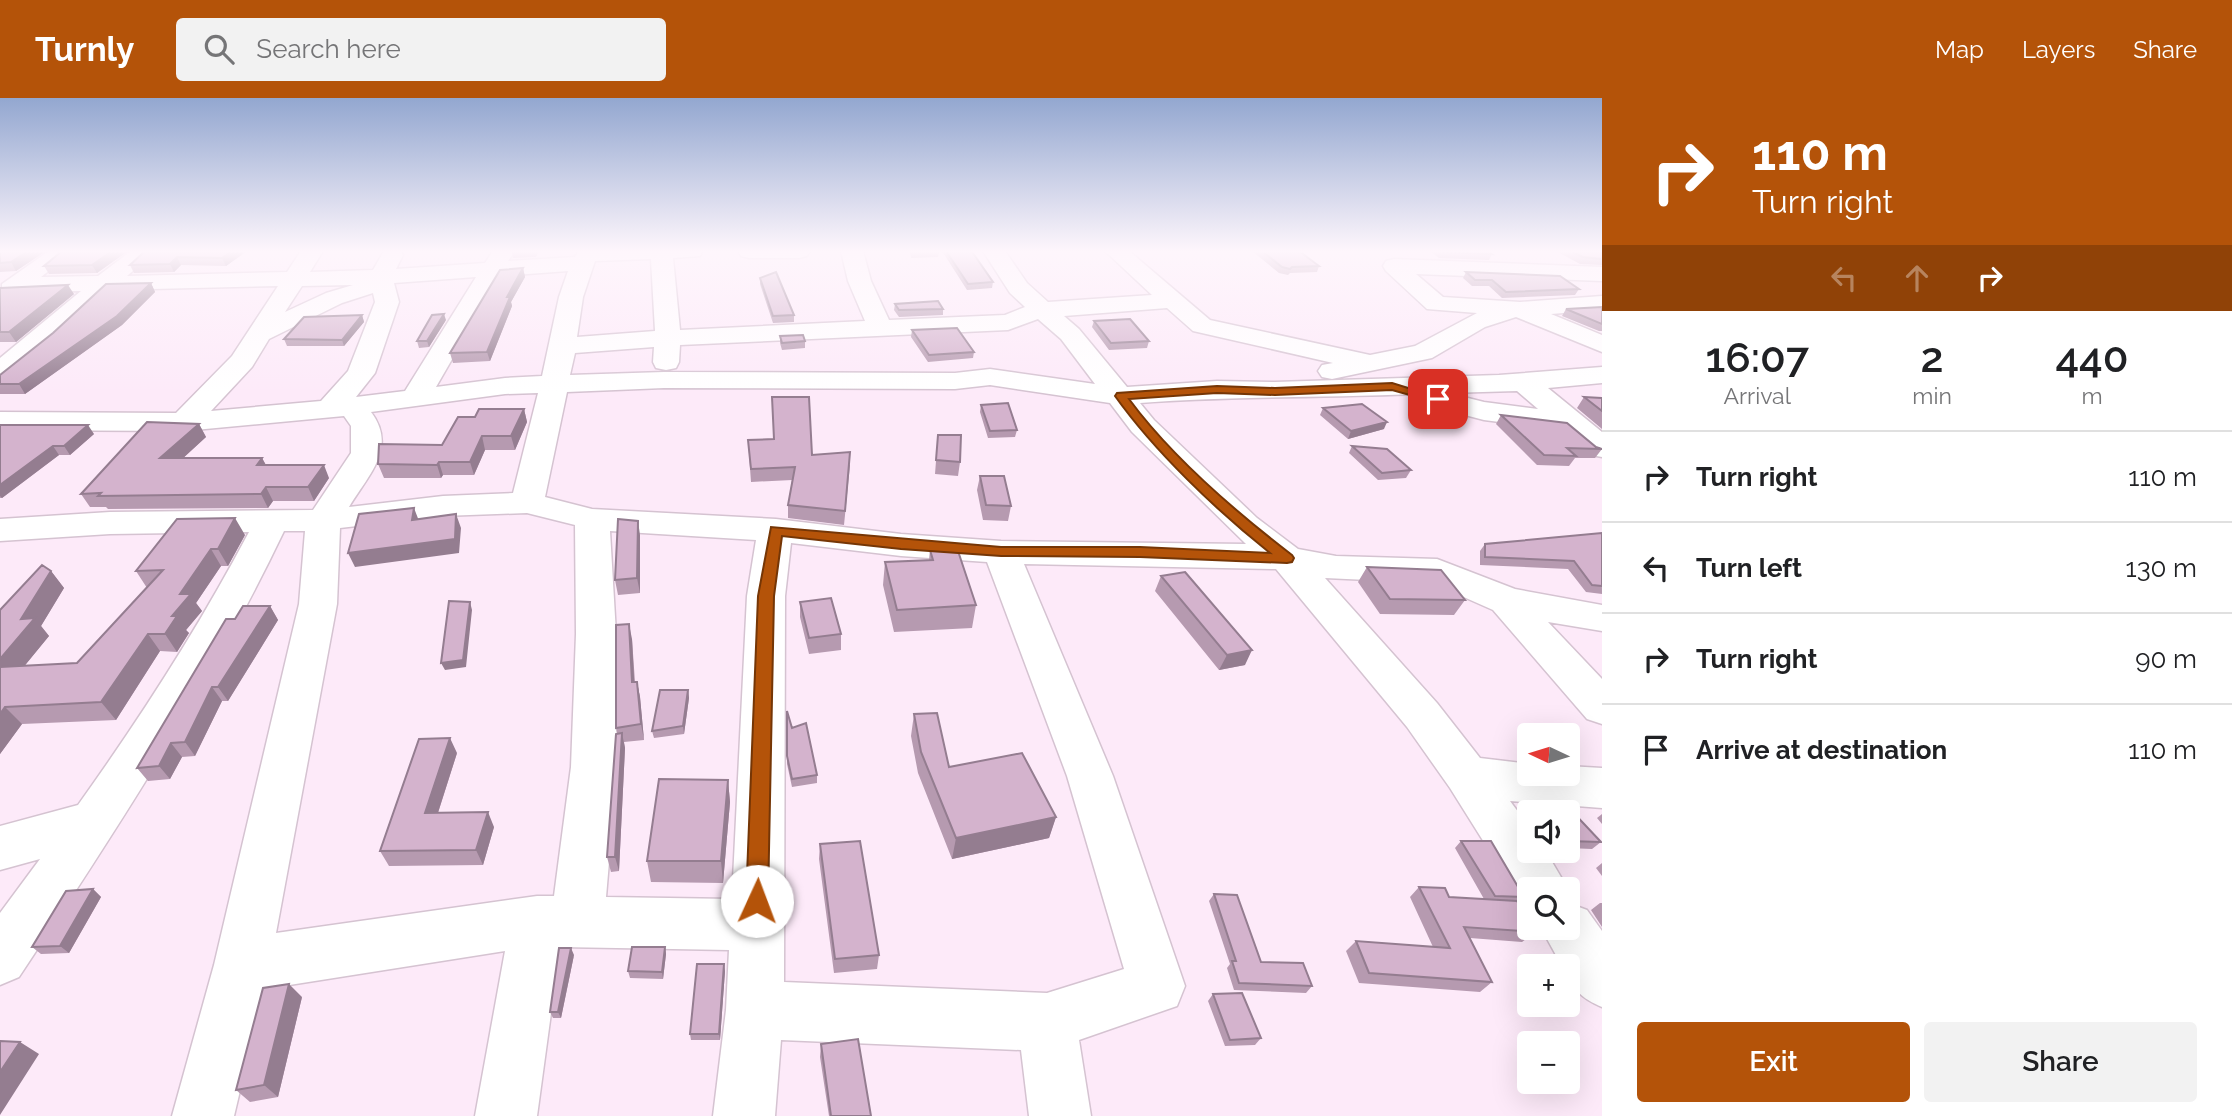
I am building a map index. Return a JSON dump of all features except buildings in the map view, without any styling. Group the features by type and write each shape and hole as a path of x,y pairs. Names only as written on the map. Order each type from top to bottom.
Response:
{"street":[{"path":"0,371 31,349 85,299"},
{"path":"184,422 242,361 283,299"},
{"path":"262,333 333,299"},
{"path":"341,408 361,373 386,299"},
{"path":"416,396 475,299"},
{"path":"527,503 556,384 571,299"},
{"path":"664,380 668,338 665,299"},
{"path":"865,299 881,328"},
{"path":"1029,299 1070,334 1143,426 1245,526 1287,558 1422,715 1534,877"},
{"path":"1168,299 1202,326 1370,363 1524,382 1602,448"},
{"path":"1430,299 1436,304 1517,309 1602,303"},
{"path":"563,346 668,338 1008,322 1040,310 1171,301"},
{"path":"1242,390 1423,352 1476,321 1517,309 1602,344"},
{"path":"0,421 184,422 341,408 505,386 664,380 955,381 990,377 1121,396 1524,382 1602,375"},
{"path":"1392,387 1484,411 1571,422"},
{"path":"203,1116 242,965 318,604 324,520 367,453 366,426 341,408"},
{"path":"0,530 110,523 324,520 443,506 527,503 592,519 776,530 901,545 1001,552 1140,552 1287,558 1336,568 1437,571 1507,601 1602,618"},
{"path":"506,1116 594,767 596,635 592,519"},
{"path":"0,958 94,822 237,594 272,521"},
{"path":"744,1116 755,1010 766,596 776,530"},
{"path":"755,1010 1046,1023 1157,986 1090,776 1001,552"},
{"path":"1507,601 1602,707"},
{"path":"1466,775 1522,783 1602,788"},
{"path":"0,848 94,822"},
{"path":"242,965 557,920 756,925"},
{"path":"1575,940 1602,979"},
{"path":"1046,1023 1060,1116"}],"route":[{"path":"757,901 763,779 766,596 769,559 776,530 901,545 1001,552 1140,552 1287,558 1245,526 1143,426 1121,396 1217,389 1275,391 1392,387 1438,399"}]}
